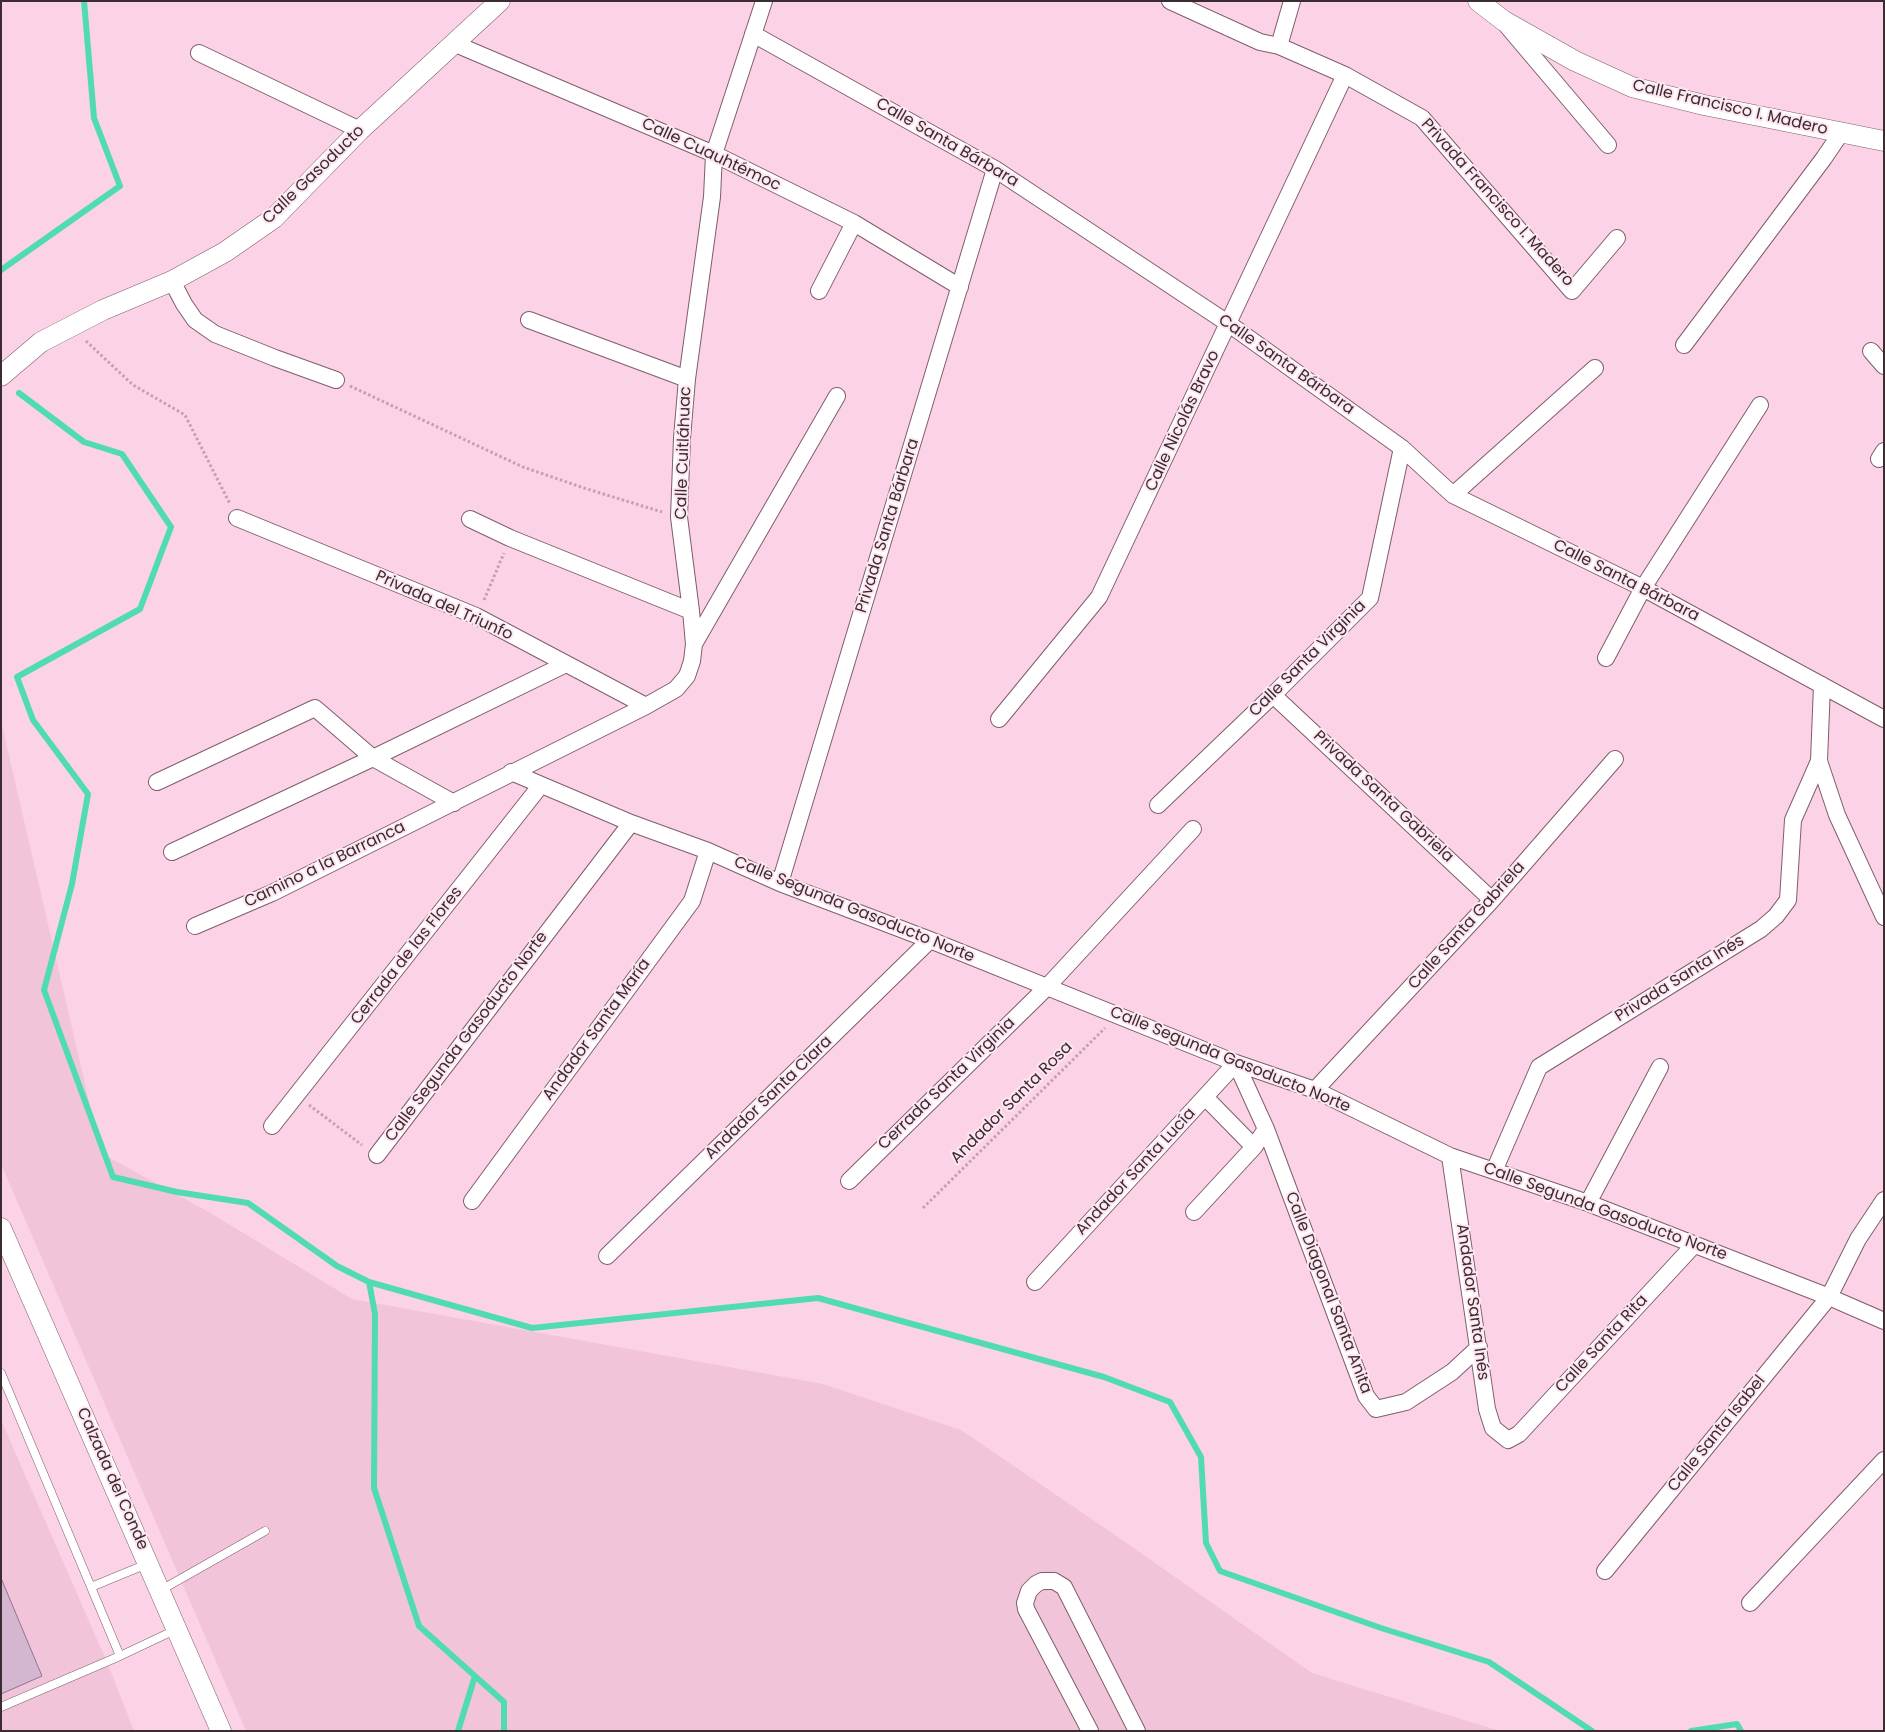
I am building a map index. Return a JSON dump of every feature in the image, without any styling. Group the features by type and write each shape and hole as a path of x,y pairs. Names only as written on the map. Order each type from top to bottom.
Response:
{"street":[{"name":"Calle Gasoducto","path":"1,376 41,342 70,326 172,282 225,252 274,218 360,130 500,1"},
{"name":"Calle Cuitláhuac","path":"454,803 511,772 646,706 676,689 687,676 692,661 694,644 692,611 679,517 682,438 687,379 712,197 714,154 764,1"},
{"name":"Privada Francisco I. Madero","path":"1170,1 1260,42 1279,46 1344,75 1422,118 1572,292 1617,238"},
{"path":"1279,46 1292,1"},
{"name":"Calle Francisco I. Madero","path":"1478,1 1504,21 1575,61 1632,87 1704,104 1884,141"},
{"path":"1504,21 1608,144"},
{"name":"Calle Santa Bárbara","path":"754,34 995,169 1229,324 1402,448 1453,495 1643,588 1884,719"},
{"name":"Calle Cuauhtémoc","path":"453,43 714,154 854,223 960,287"},
{"path":"199,54 360,130"},
{"name":"Calle Nicolás Bravo","path":"998,719 1099,597 1229,324 1344,75"},
{"path":"1684,345 1841,133"},
{"name":"Privada Santa Bárbara","path":"780,883 995,169"},
{"path":"819,291 854,223"},
{"path":"172,282 195,320 215,334 336,380"},
{"path":"529,320 687,379"},
{"path":"1871,351 1884,366"},
{"path":"1453,495 1594,368"},
{"path":"694,644 837,396"},
{"path":"1606,658 1643,588 1760,405"},
{"name":"Calle Santa Virginia","path":"1158,805 1273,695 1370,598 1402,448"},
{"name":"Privada del Triunfo","path":"236,518 476,616 646,706"},
{"path":"470,518 510,538 692,611"},
{"path":"172,852 373,758 566,664"},
{"path":"1822,685 1818,761 1837,815 1884,917"},
{"name":"Privada Santa Gabriela","path":"1273,695 1492,900"},
{"path":"158,782 315,708 373,758 454,803"},
{"name":"Calle Santa Gabriela","path":"1315,1090 1492,900 1615,759"},
{"name":"Privada Santa Inés","path":"1494,1171 1539,1067 1761,929 1776,916 1788,900 1793,820 1818,761"},
{"name":"Calle Segunda Gasoducto Norte","path":"511,772 631,823 708,851 780,883 930,940 1236,1063 1315,1090 1450,1156 1588,1203 1829,1297 1884,1321"},
{"name":"Cerrada de las Flores","path":"272,1126 541,785"},
{"name":"Camino a la Barranca","path":"195,926 272,893 454,803"},
{"name":"Calle Segunda Gasoducto Norte","path":"377,1155 631,823"},
{"path":"1046,988 1193,829"},
{"name":"Andador Santa María","path":"472,1201 692,901 708,851"},
{"name":"Andador Santa Clara","path":"607,1256 930,940"},
{"name":"Cerrada Santa Virginia","path":"849,1181 1046,988"},
{"name":"Andador Santa Lucía","path":"1035,1282 1236,1063"},
{"name":"Calle Diagonal Santa Anita","path":"1236,1063 1266,1129 1366,1396 1376,1409 1406,1402 1452,1372 1479,1347"},
{"path":"1588,1203 1660,1067"},
{"path":"1205,1097 1254,1147"},
{"path":"1194,1212 1254,1147 1266,1129"},
{"name":"Andador Santa Inés","path":"1450,1156 1487,1409 1493,1428 1508,1440"},
{"name":"Calle Santa Isabel","path":"1605,1571 1829,1297 1858,1239 1884,1200"},
{"name":"Calzada del Conde","path":"1,1228 178,1628 221,1731"},
{"name":"Calle Santa Rita","path":"1508,1440 1519,1434 1694,1245"},
{"path":"1750,1603 1884,1460"},
{"path":"1090,1731 1026,1609 1026,1597 1029,1591 1036,1584 1048,1580 1059,1583 1064,1587 1137,1731"}],"lane":[{"path":"1,1373 120,1656"},
{"path":"161,1590 265,1531"},
{"path":"91,1587 149,1564"},
{"path":"1,1707 120,1656 178,1628"}],"path":[{"path":"70,326 132,385 185,415 236,518"},
{"path":"336,380 523,466 584,488 679,517"},
{"path":"476,616 510,538"},
{"name":"Andador Santa Rosa","path":"923,1208 1118,1015"},
{"path":"297,1096 377,1155"}],"shaded area":[{"path":"1,721 101,1153 207,1211 352,1299 823,1384 961,1430 1312,1673 1500,1731 246,1731 1,1164"},
{"path":"1,1420 107,1662 134,1731 1,1731"}],"building":[{"path":"1,1578 42,1676 1,1694"}],"waterway":[{"path":"1,270 120,186 94,118 84,1"},
{"path":"19,393 84,442 122,454 171,527 140,609 17,677 33,720 88,794 72,884 44,990 113,1177 177,1192 248,1203 337,1266 369,1282 532,1328 818,1298 1104,1377 1170,1402 1201,1457 1206,1543 1220,1571 1381,1628 1489,1662 1592,1731"},
{"path":"369,1282 375,1314 374,1488 419,1626 504,1702 504,1731"},
{"path":"458,1731 475,1676"},
{"path":"1691,1731 1737,1724 1741,1731"}]}
